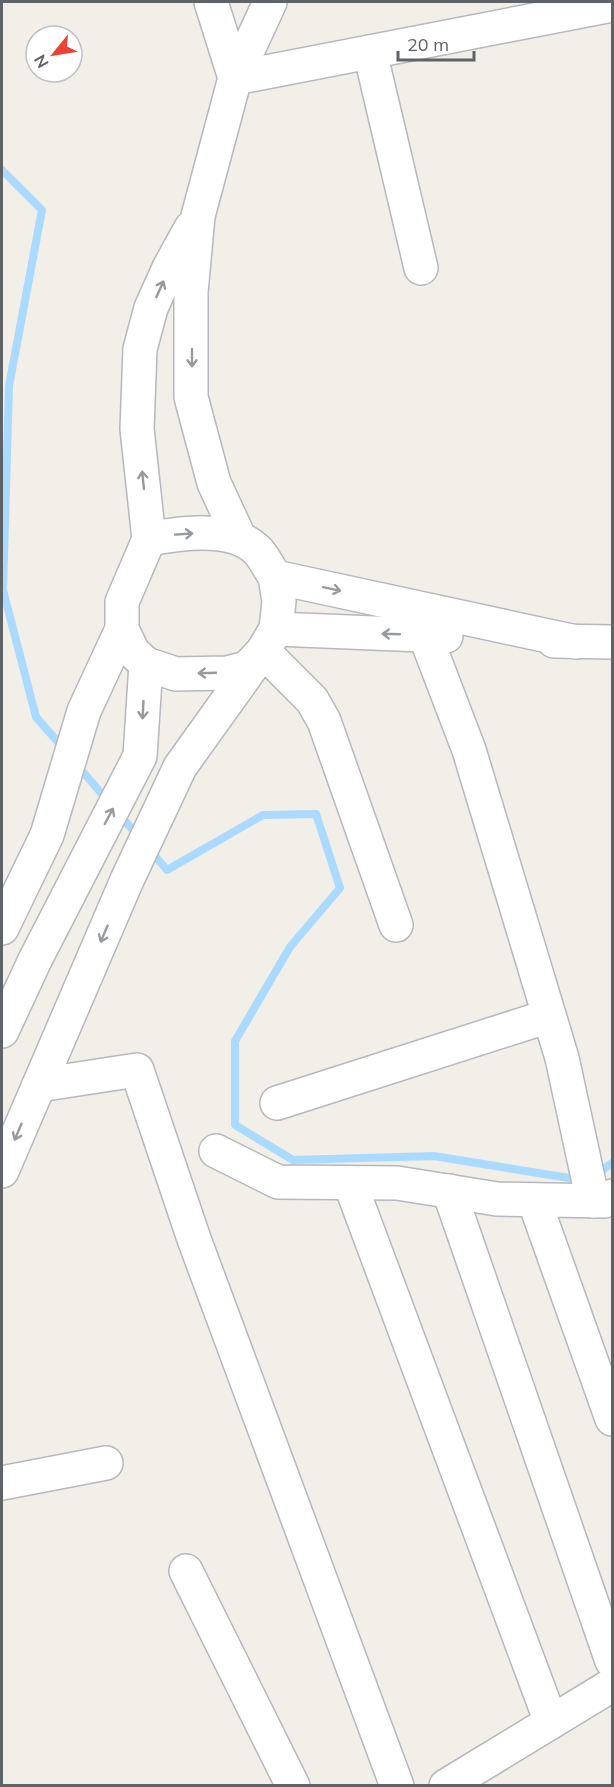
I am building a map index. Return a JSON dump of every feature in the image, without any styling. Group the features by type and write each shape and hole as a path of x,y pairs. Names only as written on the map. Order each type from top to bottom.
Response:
{"street":[{"path":"211,2 235,78"},
{"path":"2,1171 127,880 180,766 270,640 279,602 275,577 257,550 239,537 214,483 191,397 191,292 198,216 235,78 270,2"},
{"path":"235,78 598,5"},
{"path":"370,52 421,268"},
{"path":"2,927 47,835 84,711 122,629 122,602 149,539 137,429 140,350 151,308 169,268 198,216"},
{"path":"149,539 200,533 239,537"},
{"path":"275,577 576,642"},
{"path":"122,629 133,652 146,664 176,674 227,673 247,668 270,640 425,635 612,642"},
{"path":"216,1151 278,1182 397,1183 497,1199 603,1198 469,750 425,635"},
{"path":"270,640 324,721 396,924"},
{"path":"2,1031 35,960 140,756 146,664"},
{"path":"2,946 35,960"},
{"path":"276,1103 549,1016"},
{"path":"39,1085 137,1070 194,1239 397,1785"},
{"path":"350,1183 551,1722"},
{"path":"449,1191 612,1661"},
{"path":"534,1200 612,1419"},
{"path":"2,1483 106,1463"},
{"path":"186,1571 293,1785"},
{"path":"446,1785 612,1685"}],"waterway":[{"path":"2,170 42,210 9,386 3,590 36,717 64,749"},
{"path":"77,765 108,801"},
{"path":"149,849 167,870 263,815 316,814 340,888 290,947 235,1041 235,1125 293,1160 434,1156 581,1180"},
{"path":"120,815 138,836"},
{"path":"597,1174 612,1163"}]}
